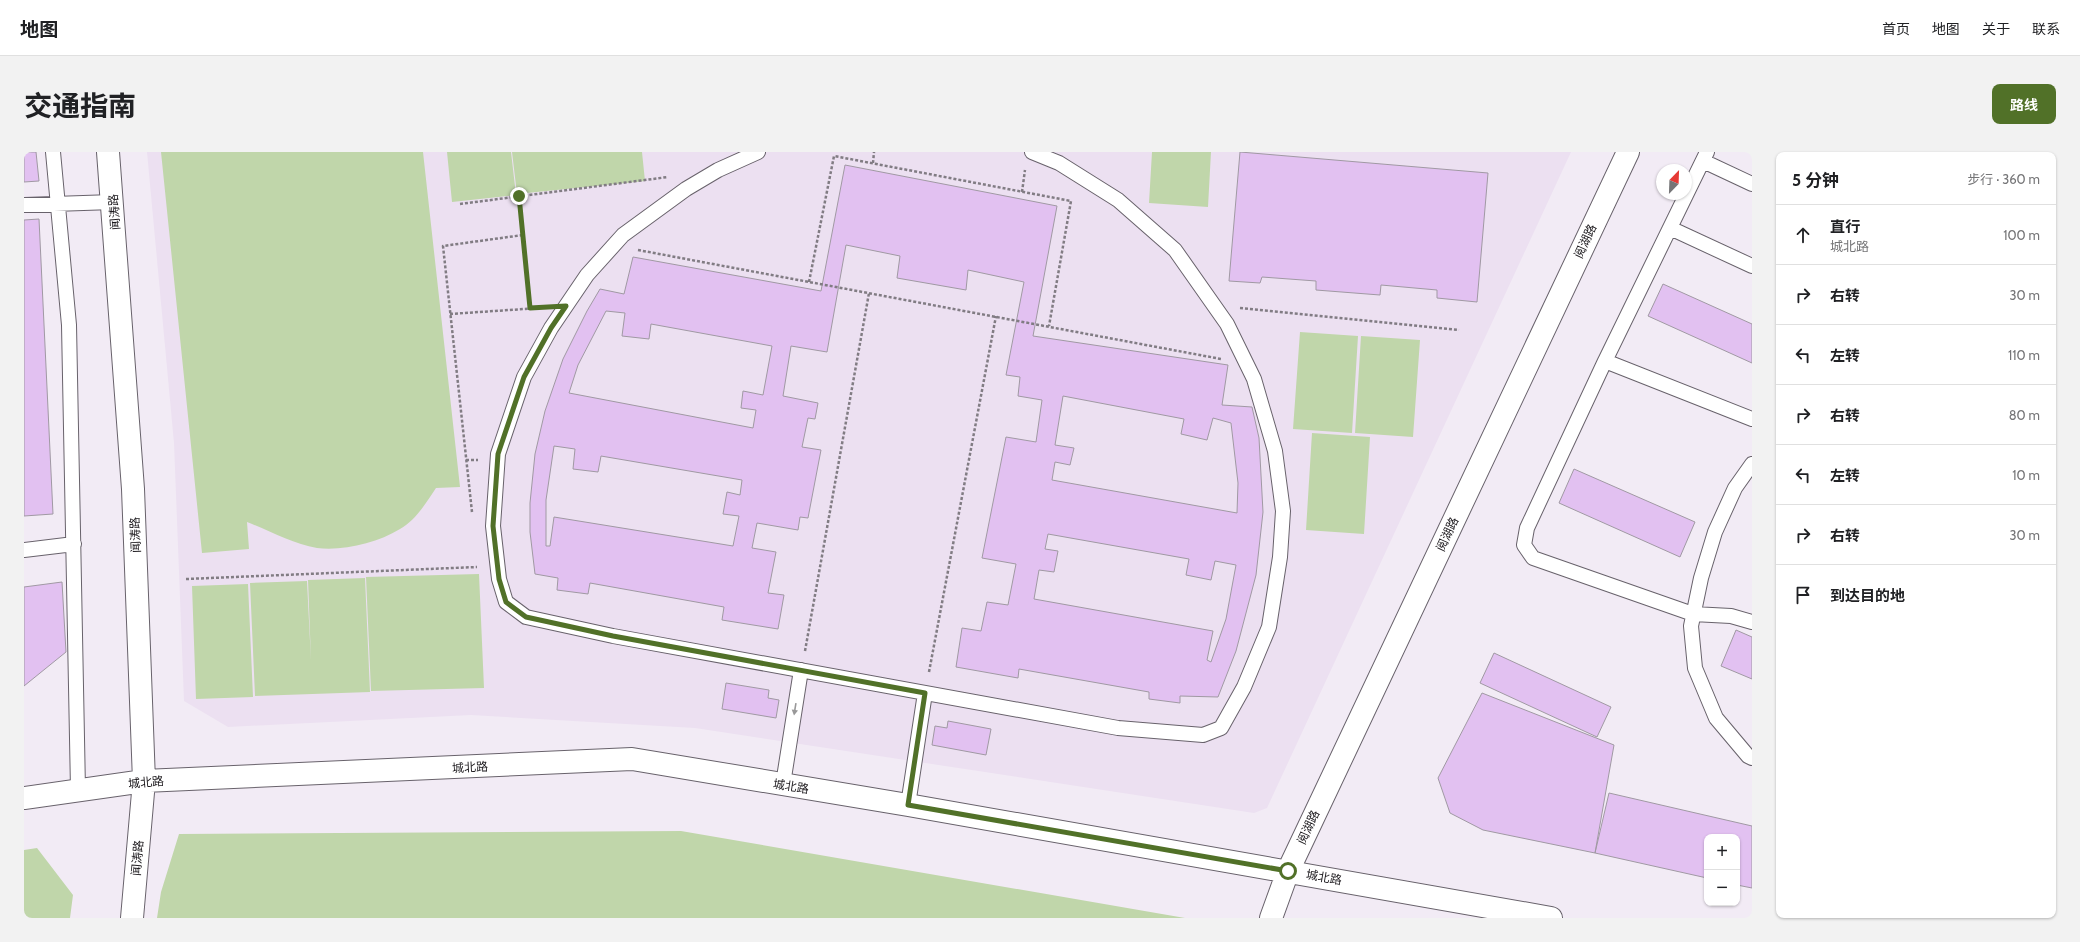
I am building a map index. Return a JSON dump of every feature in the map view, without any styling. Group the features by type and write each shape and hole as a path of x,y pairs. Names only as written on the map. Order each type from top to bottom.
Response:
{"street":[{"name":"闻涛路","path":"108,152 113,202 133,489 144,781 132,918"},
{"name":"阅湖路","path":"1271,918 1288,871 1628,152"},
{"name":"城北路","path":"24,798 144,781 632,759 908,805 1551,918"}],"lane":[{"path":"53,152 69,325 78,790"},
{"path":"758,152 718,170 686,189 623,235 587,276 551,328 524,377 498,454 493,526 499,579 506,602 526,617 613,636 1118,728 1203,736 1221,728 1244,687 1269,627 1280,557 1283,511 1275,451 1254,379 1227,324 1176,250 1118,200 1059,163 1032,152"},
{"path":"1752,184 1705,157 1605,361 1526,528 1524,545 1533,558 1694,614 1731,616 1752,622"},
{"path":"24,205 113,202"},
{"path":"1670,228 1752,266"},
{"path":"1605,361 1752,419"},
{"path":"1752,464 1735,488 1715,532 1701,578 1691,626 1695,668 1716,718 1748,756 1752,758"},
{"path":"24,550 74,544"},
{"path":"783,784 801,670"},
{"path":"908,805 925,693"}],"path":[{"path":"873,163 874,152"},
{"path":"809,282 834,156 873,163 1071,201 1049,326"},
{"path":"460,204 672,176"},
{"path":"519,196 530,308"},
{"path":"472,513 443,246 523,235"},
{"path":"614,245 1246,363"},
{"path":"801,670 869,293"},
{"path":"1214,305 1459,330"},
{"path":"450,314 566,306"},
{"path":"925,693 996,316"},
{"path":"477,559 478,567"},
{"path":"186,579 497,566"}],"shaded area":[{"path":"147,152 1571,152 1267,808 1254,813 695,728 471,715 228,727 184,701 174,443"}],"green space":[{"path":"161,152 423,152 460,487 436,488 420,511 406,525 391,534 360,545 327,549 317,548 290,540 247,522 249,549 202,553"},
{"path":"447,152 511,152 516,195 452,202"},
{"path":"512,152 642,152 645,181 517,194"},
{"path":"1152,152 1211,152 1208,207 1149,203"},
{"path":"1300,332 1358,336 1352,433 1293,429"},
{"path":"1361,336 1420,340 1413,437 1355,433"},
{"path":"1312,433 1370,437 1364,534 1306,530"},
{"path":"479,574 484,688 371,691 366,577"},
{"path":"365,578 370,692 255,696 250,583 307,581 311,661 308,580"},
{"path":"248,584 253,697 196,699 192,586"},
{"path":"681,831 1185,918 157,918 161,892 179,834"},
{"path":"37,848 73,895 70,918 24,918 24,850"}],"building":[{"path":"24,152 36,152 39,181 24,182"},
{"path":"1240,152 1488,173 1477,302 1437,298 1437,290 1381,285 1380,295 1316,290 1316,281 1262,277 1260,283 1229,281"},
{"path":"845,165 1057,206 1033,336 1228,365 1222,405 1252,407 1259,438 1263,512 1256,575 1236,651 1218,697 1180,696 1180,703 1149,699 1149,692 1019,669 1018,678 956,667 962,628 981,631 987,602 1008,605 1016,564 982,558 1006,437 1036,442 1042,400 1018,396 1020,377 1006,375 1024,282 968,270 966,290 897,278 900,256 846,245 827,352 791,346 783,396 818,403 815,419 808,418 802,447 821,450 808,518 800,517 798,530 757,523 752,548 776,552 768,593 784,595 778,629 722,620 724,607 590,583 588,594 557,590 558,578 535,574 530,532 530,503 535,454 545,411 563,359 587,311 600,289 624,294 633,257 821,291","holes":["606,311 625,313 622,336 649,339 651,324 772,346 763,395 743,391 741,408 756,410 753,428 569,393 578,365","1063,396 1184,419 1181,434 1207,440 1213,418 1231,423 1238,483 1237,513 1052,480 1055,462 1070,465 1074,448 1055,445","554,446 575,449 573,469 598,472 601,456 742,480 740,495 727,492 723,514 739,516 733,546 554,517 550,546 546,546 546,500","1048,534 1189,559 1186,575 1211,580 1215,561 1236,565 1226,619 1211,662 1207,660 1213,631 1034,599 1039,570 1054,572 1058,551 1045,549"]},
{"path":"39,219 53,514 24,516 24,220"},
{"path":"1663,284 1752,324 1752,363 1648,316"},
{"path":"1574,469 1695,522 1680,557 1559,503"},
{"path":"62,582 66,652 24,686 24,587"},
{"path":"1736,630 1752,637 1752,679 1721,666"},
{"path":"1494,653 1611,707 1597,737 1480,683"},
{"path":"726,683 769,690 768,698 779,700 776,718 722,709"},
{"path":"1482,693 1614,745 1595,853 1483,830 1450,813 1438,778"},
{"path":"948,721 991,729 986,755 932,745 935,726 947,728"},
{"path":"1609,793 1752,826 1752,888 1740,886 1740,834 1704,834 1704,877 1595,853"}],"route":[{"path":"519,196 530,308 566,306 551,328 524,377 498,454 493,526 499,579 506,602 526,617 613,636 925,693 908,805 1288,871"}]}
